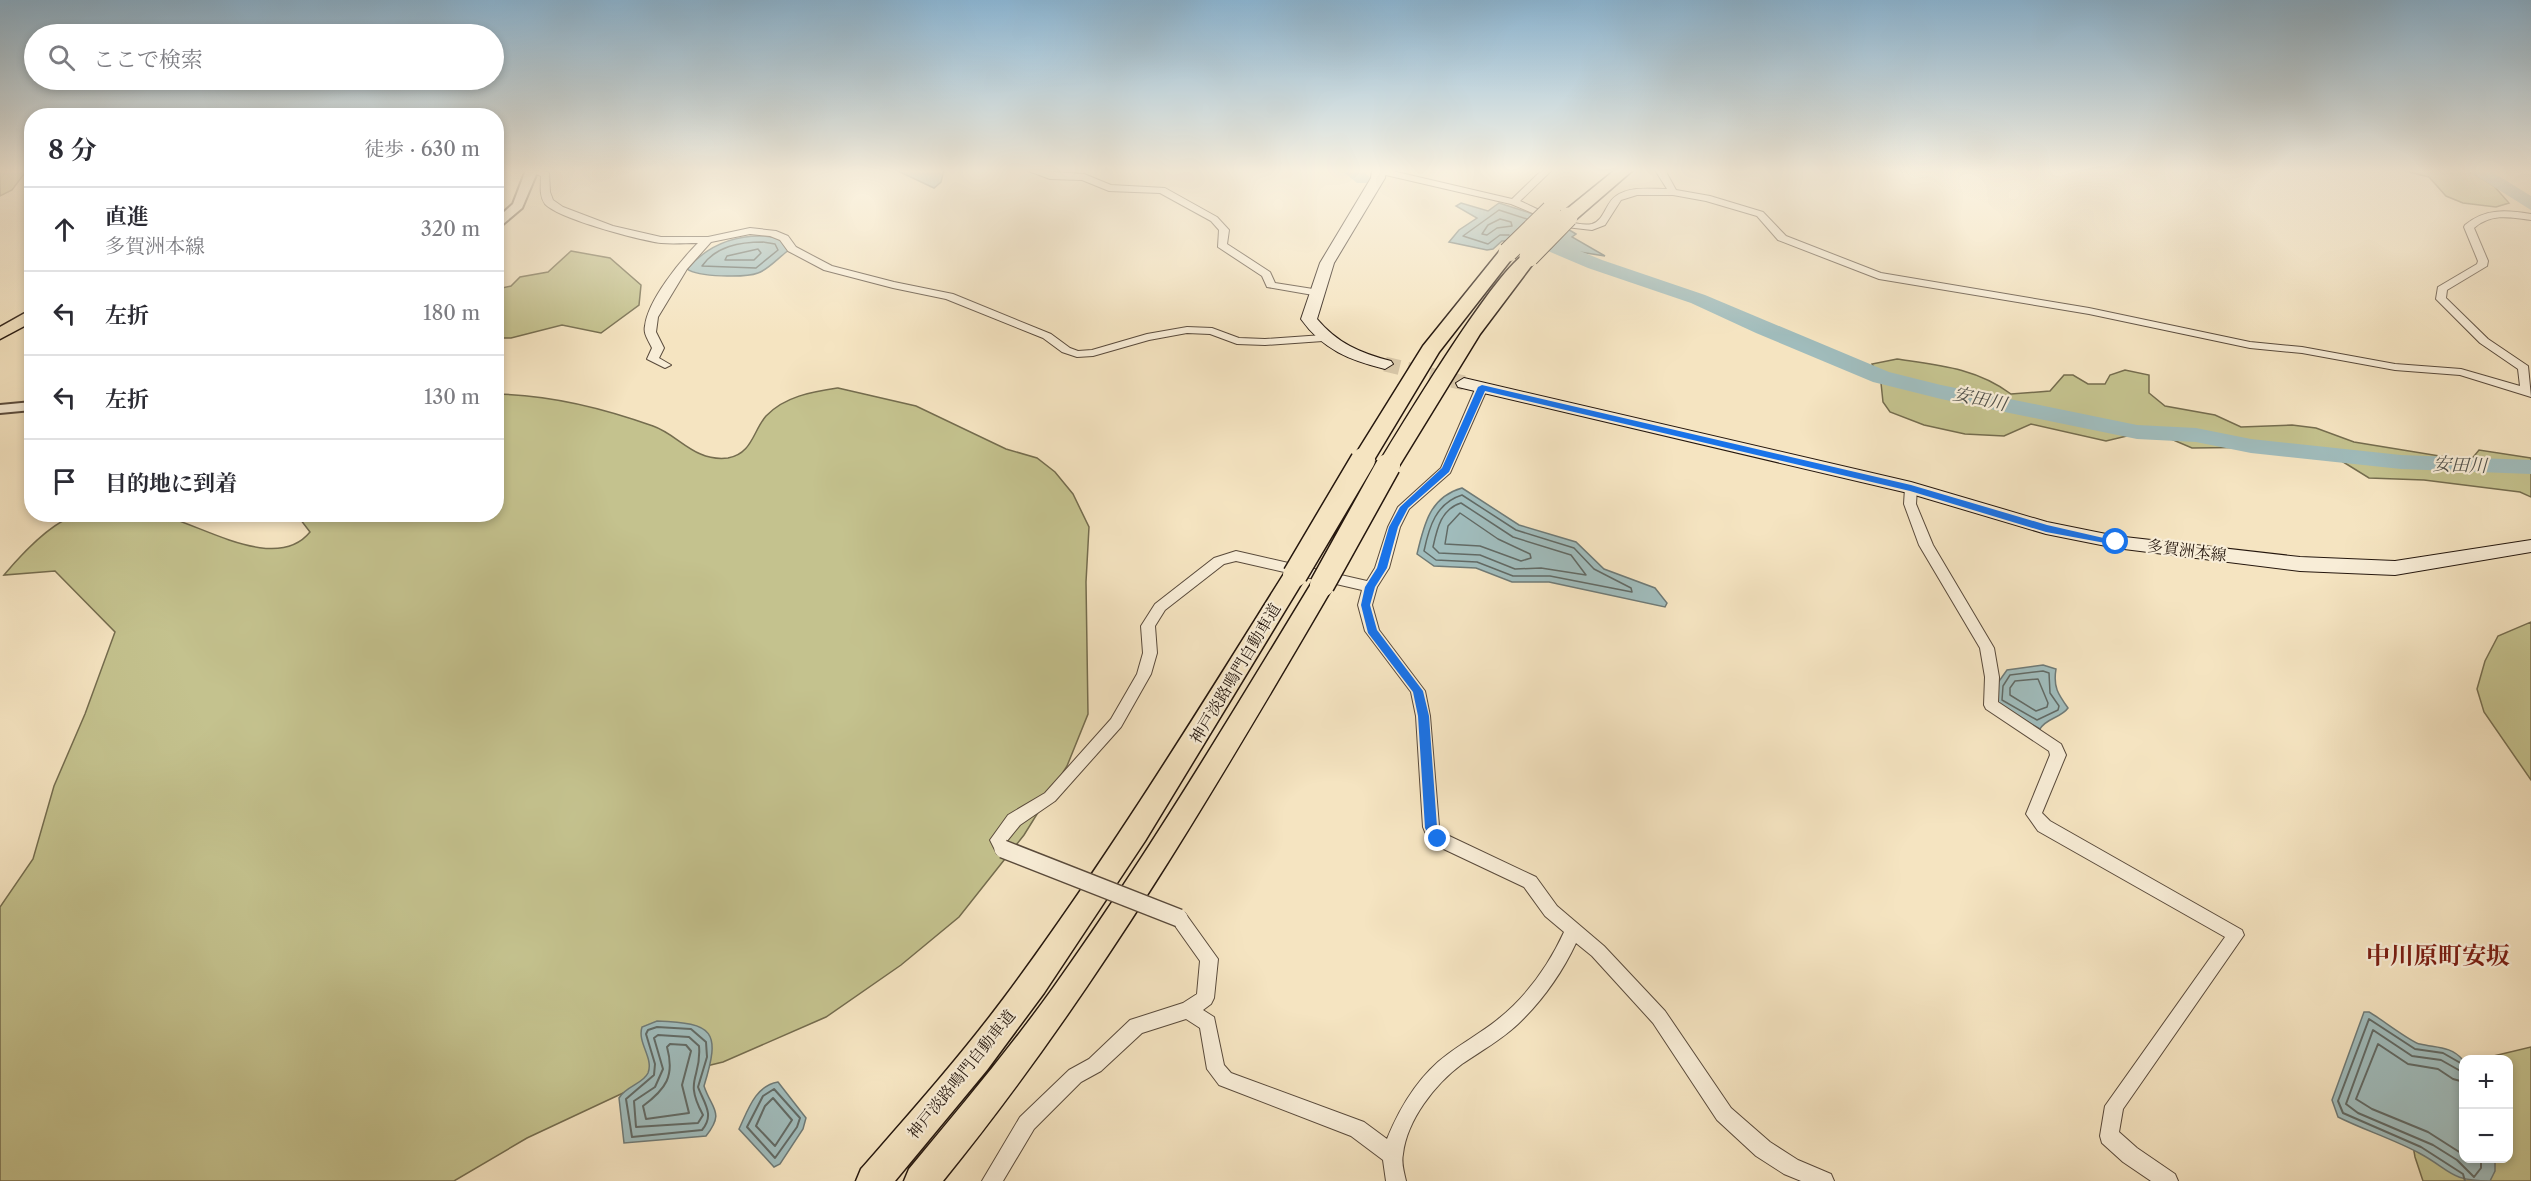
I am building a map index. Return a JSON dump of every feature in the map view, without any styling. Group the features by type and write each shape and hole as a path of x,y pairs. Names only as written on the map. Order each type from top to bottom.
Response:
{"highway":[{"name":"神戸淡路鳴門自動車道","path":"873,1181 939,1104 1031,985 1190,748 1430,350 1508,252 1545,225"},
{"name":"神戸淡路鳴門自動車道","path":"921,1181 971,1121 1063,999 1149,869 1322,585 1388,466 1453,356 1489,304 1529,257 1552,225"}],"main road":[{"path":"1348,225 1313,292 1308,319 1323,338 1349,355 1385,364"},
{"path":"0,334 24,319"},
{"name":"多賀洲本線","path":"1464,383 1911,488 2046,528 2081,535 2300,564 2395,568 2531,546"}],"street":[{"path":"607,225 645,238 708,240 750,231 772,233 784,238 792,249 828,268 881,283 949,296 1047,336 1066,350 1077,354 1093,353 1147,337 1186,330 1212,331 1237,341 1265,342 1323,338"},
{"path":"1220,225 1224,230 1222,244 1266,274 1271,285 1313,292"},
{"path":"1571,225 1592,227 1595,225"},
{"path":"1771,225 1782,237 1879,276 2089,311 2250,345 2302,350 2395,367 2461,372 2528,391 2524,368 2484,341 2441,299 2442,289 2482,266 2483,261 2469,227 2471,225"},
{"path":"665,365 652,359 658,348 649,329 652,316 672,282 708,240"},
{"path":"1482,387 1446,470 1404,507 1394,527 1382,568 1370,587 1365,605 1372,631 1418,691 1424,716 1431,828 1438,839 1530,882 1551,911 1598,951 1659,1017 1724,1114 1762,1149 1791,1167 1824,1181"},
{"path":"0,409 24,407"},
{"path":"1911,488 1910,504 1926,545 1987,648 1992,677 1991,705 2056,748 2058,755 2034,814 2044,826 2236,935 2114,1106 2109,1136 2130,1155 2168,1181"},
{"path":"992,1181 1027,1124 1075,1076 1095,1065 1136,1026 1188,1010 1205,998 1209,959 1179,918 1004,849 998,840 1014,820 1050,796 1116,723 1144,674 1150,652 1148,626 1160,606 1191,580 1219,561 1236,556 1370,587"},
{"path":"1396,1181 1393,1155 1410,1111 1428,1086 1451,1062 1509,1021 1548,980 1561,960 1573,930"},
{"path":"1188,1010 1208,1023 1216,1069 1225,1080 1357,1129 1393,1155"}],"shaded area":[{"path":"571,251 610,258 641,285 639,305 601,333 562,325 504,338 504,288 511,286 520,277 548,272"},
{"path":"1897,359 1970,373 1998,385 2011,394 2050,391 2064,375 2073,375 2088,384 2105,384 2110,375 2125,370 2149,375 2149,393 2165,406 2215,415 2241,427 2292,425 2316,428 2354,442 2470,461 2479,450 2531,458 2531,497 2520,492 2424,480 2369,478 2340,460 2318,451 2278,447 2192,448 2171,439 2131,435 2106,441 2031,424 2004,436 1965,434 1924,425 1890,412 1883,402 1881,383 1872,364"},
{"path":"838,388 916,406 1006,449 1037,458 1055,472 1073,494 1089,527 1086,582 1088,714 1067,766 1024,835 959,917 901,965 826,1017 723,1062 653,1079 527,1138 454,1181 0,1181 0,907 33,859 54,786 85,714 115,632 55,571 4,575 28,549 61,522 182,522 238,543 278,548 295,544 310,532 302,522 504,522 504,394 556,400 615,414 662,430 706,456 728,458 736,456 747,447 766,416 773,409 790,399"},
{"path":"2531,622 2531,780 2484,712 2477,689 2485,661 2498,636"},
{"path":"2531,1047 2531,1181 2423,1181 2415,1157 2408,1118 2459,1154 2459,1163 2513,1163 2513,1055 2498,1055"}],"water":[{"path":"1466,225 1559,225 1576,234 1572,237 1605,256 1509,241 1502,241 1493,249 1487,250 1449,242"},
{"path":"742,237 779,238 789,250 762,271 752,275 722,276 701,274 687,269 712,248"},
{"path":"1462,488 1519,525 1576,542 1604,569 1655,588 1667,603 1665,607 1549,582 1512,582 1476,568 1434,566 1417,554 1422,532 1430,513 1442,498"},
{"path":"2043,665 2056,669 2057,690 2068,708 2062,714 2046,722 2040,729 1995,703 1997,684 2007,670"},
{"path":"2364,1012 2369,1012 2416,1043 2449,1050 2459,1056 2459,1163 2495,1163 2495,1171 2490,1181 2458,1177 2409,1148 2338,1117 2332,1100"},
{"path":"657,1021 691,1024 708,1034 712,1042 712,1053 704,1086 715,1111 715,1121 706,1136 624,1143 619,1098 648,1073 649,1062 642,1039 642,1027"},
{"path":"778,1082 806,1118 803,1129 780,1164 774,1167 739,1129 753,1100 763,1088"}],"waterway":[{"name":"安田川","path":"1529,236 1595,264 1698,299 1763,329 1881,377 1941,392 2137,432 2196,435 2251,446 2401,462 2531,467"}],"tunnel":[{"path":"1385,364 1464,383"}],"district":[{"name":"中川原町安坂","path":"2438,955"}],"route":[{"path":"1438,839 1431,828 1426,781 1424,716 1418,691 1372,631 1365,605 1370,587 1382,568 1394,527 1404,507 1446,470 1482,387 1953,498 2046,528 2116,542"}]}
